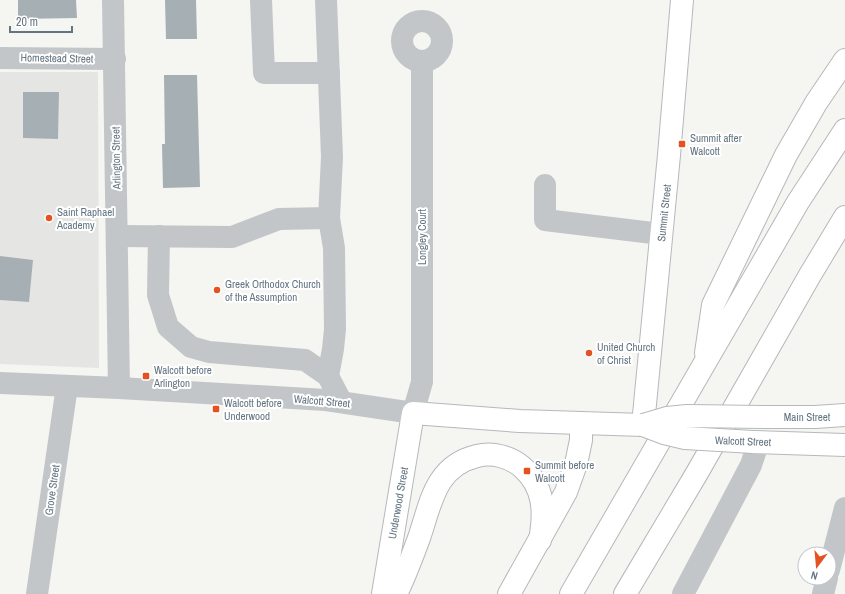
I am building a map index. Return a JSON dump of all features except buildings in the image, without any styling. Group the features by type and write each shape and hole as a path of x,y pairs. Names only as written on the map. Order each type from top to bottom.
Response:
{"main road":[{"name":"Summit Street","path":"638,425 646,401 682,0"},
{"path":"705,365 713,305 786,155 816,103 845,60"},
{"path":"571,594 705,365 798,202 845,130"},
{"path":"625,594 697,473 813,268 845,217"},
{"name":"Walcott Street","path":"414,413 520,421 638,425 685,438 845,445"},
{"name":"Underwood Street","path":"383,594 414,413"},
{"name":"Main Street","path":"768,416 815,417 845,415"},
{"name":"Walcott Street","path":"638,425 667,418 687,416 768,416"},
{"path":"509,594 540,540 572,478 579,450 581,423"},
{"path":"396,594 410,562 435,488 450,469 460,461 483,454 503,456 517,464 529,474 537,484 541,496 543,523 540,540"}],"street":[{"name":"Arlington Street","path":"113,0 118,388"},
{"path":"261,0 264,72 329,73"},
{"path":"326,0 332,157 329,218 334,248 335,329 328,376"},
{"name":"Homestead Street","path":"0,58 114,59"},
{"name":"Longley Court","path":"414,413 422,382 422,61"},
{"path":"545,185 545,220 661,234"},
{"path":"117,236 232,237 279,219 329,218"},
{"path":"159,236 158,295 168,326 191,347 209,352 305,360 328,376 341,401"},
{"name":"Walcott Street","path":"0,383 118,388 341,401 414,413"},
{"name":"Grove Street","path":"37,594 67,386"},
{"path":"683,594 751,465 756,450 754,442"},
{"path":"835,546 845,508"}],"shaded area":[{"name":"Saint Raphael Academy","path":"0,72 98,72 99,368 0,364"}],"place":[{"name":"Summit after Walcott","path":"682,144"},
{"name":"Saint Raphael Academy","path":"49,218"},
{"name":"Greek Orthodox Church of the Assumption","path":"217,290"},
{"name":"United Church of Christ","path":"589,353"},
{"name":"Walcott before Arlington","path":"146,376"},
{"name":"Walcott before Underwood","path":"216,409"},
{"name":"Summit before Walcott","path":"527,471"}]}
